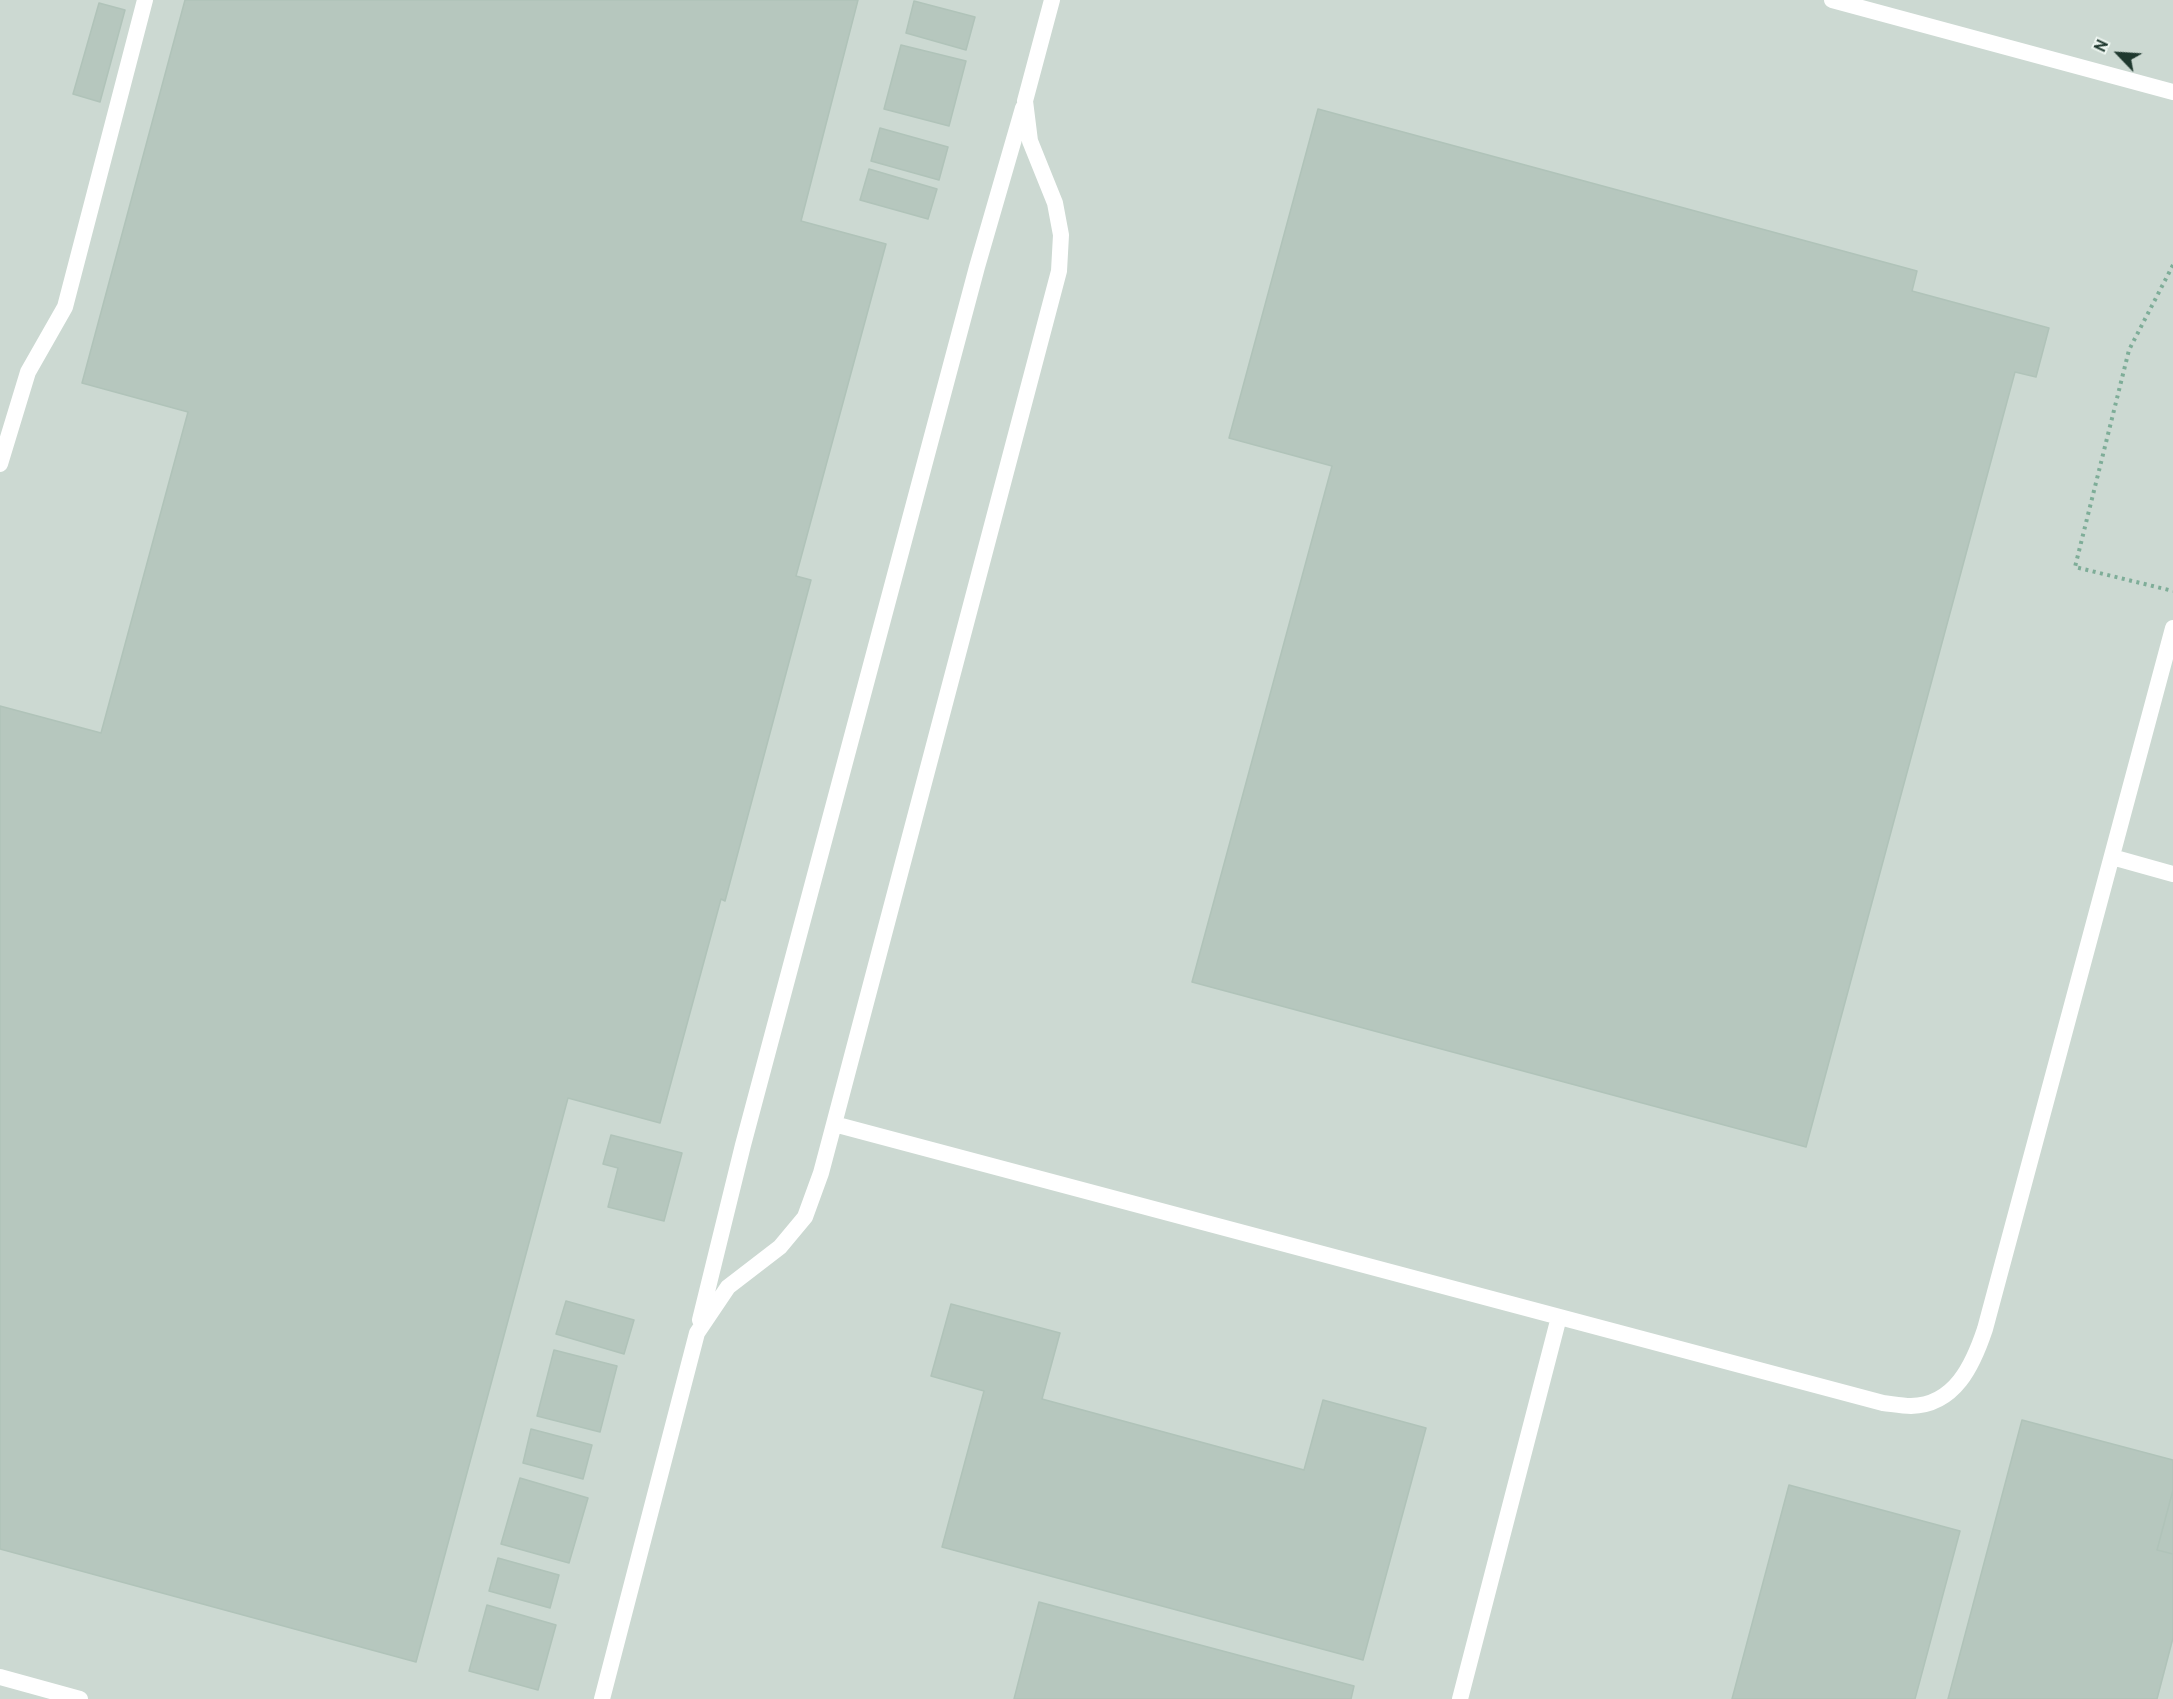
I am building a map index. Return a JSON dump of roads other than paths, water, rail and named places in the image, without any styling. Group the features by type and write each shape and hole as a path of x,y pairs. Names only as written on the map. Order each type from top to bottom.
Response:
{"lane":[{"path":"0,464 28,372 65,307 145,0"},
{"path":"602,1699 697,1333 746,1133 974,279 1053,0"},
{"path":"1832,0 2173,92"},
{"path":"697,1333 728,1287 780,1247 805,1217 821,1173 1059,271 1061,235 1055,202 1030,141 1025,101"},
{"path":"834,1124 1883,1403 1911,1406 1935,1401 1957,1386 1976,1358 1985,1329 2173,628"},
{"path":"2112,857 2173,874"},
{"path":"1460,1699 1559,1317"},
{"path":"0,1677 80,1699"}]}
